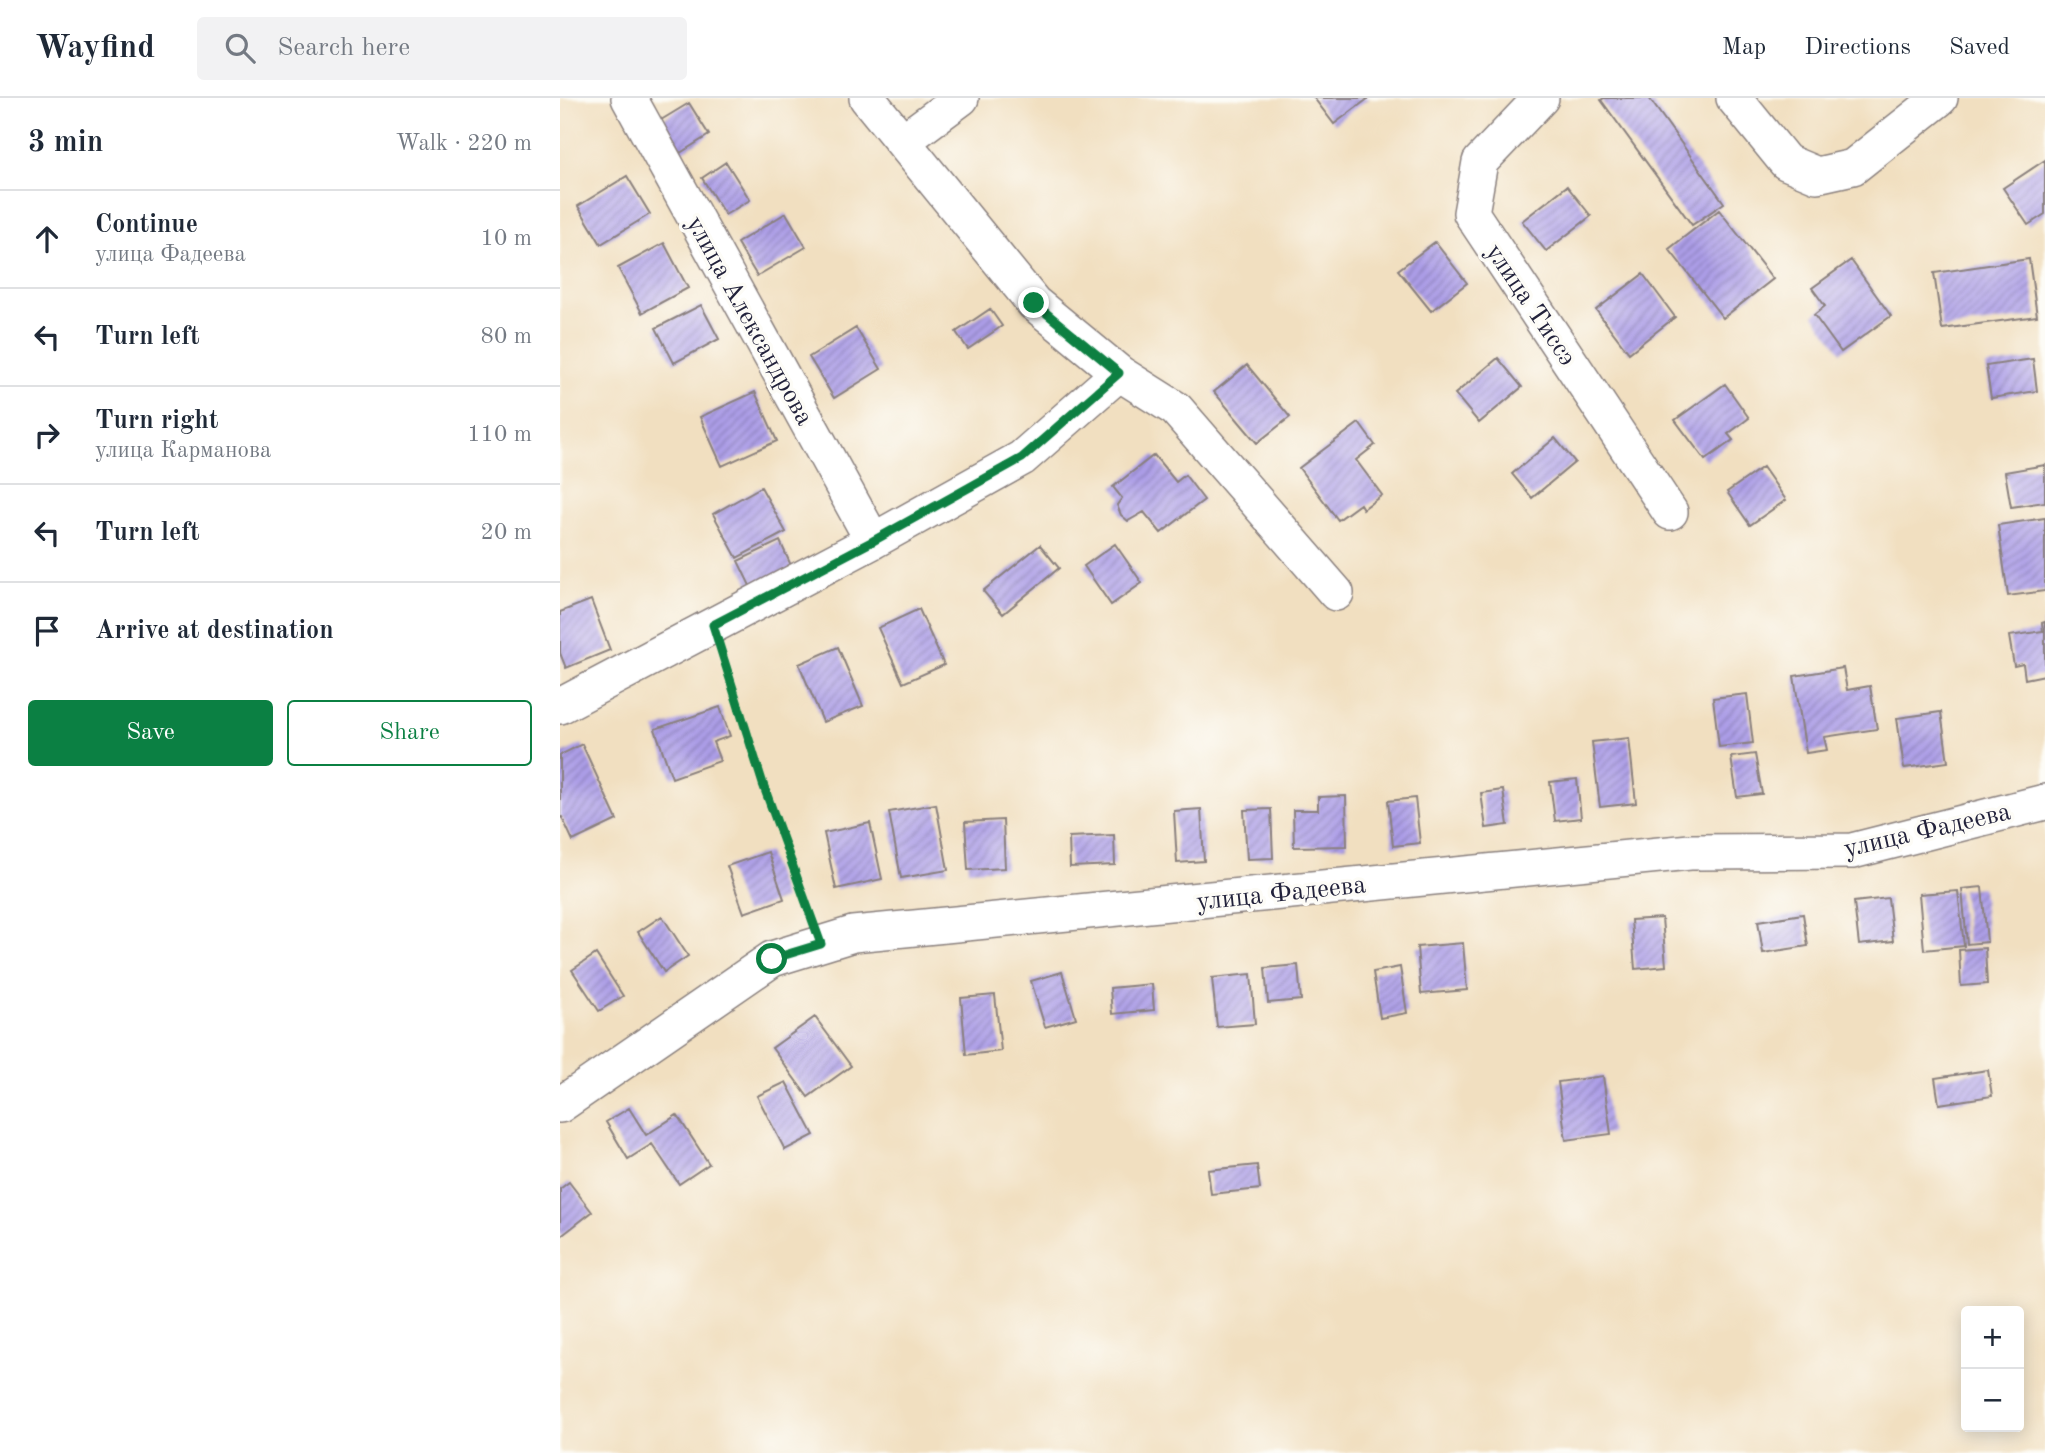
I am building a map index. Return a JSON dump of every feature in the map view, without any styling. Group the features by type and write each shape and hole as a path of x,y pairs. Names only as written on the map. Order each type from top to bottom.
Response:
{"street":[{"name":"улица Александрова","path":"629,98 873,541"},
{"path":"867,98 1034,303 1119,373 1176,409 1336,593"},
{"path":"903,141 961,98"},
{"name":"улица Тиссэ","path":"1541,98 1480,162 1471,213 1670,512"},
{"path":"1734,98 1786,162 1817,175 1853,167 1940,98"},
{"path":"560,706 873,541 1022,458 1119,373"},
{"name":"улица Фадеева","path":"560,1105 772,959 853,934 1690,852 1852,851 2045,802"}],"path":[{"path":"713,625 763,784 821,944"}],"building":[{"path":"1314,98 1369,98 1334,124"},
{"path":"1649,98 1724,203 1692,225 1601,100"},
{"path":"689,103 709,135 680,153 661,120"},
{"path":"2045,160 2045,214 2028,225 2003,188"},
{"path":"726,162 750,200 725,215 702,178"},
{"path":"627,176 650,214 601,244 578,206"},
{"path":"1567,186 1591,216 1546,251 1522,221"},
{"path":"1719,210 1773,279 1723,318 1669,249"},
{"path":"786,213 806,247 757,276 737,243"},
{"path":"1435,242 1467,283 1431,311 1398,270"},
{"path":"664,243 688,288 642,313 618,268"},
{"path":"2029,259 2037,316 1942,329 1934,273"},
{"path":"1851,260 1891,316 1841,352 1814,315 1825,306 1812,288"},
{"path":"1643,274 1675,317 1629,353 1596,310"},
{"path":"701,305 719,339 674,363 656,328"},
{"path":"990,309 1002,326 968,349 956,332"},
{"path":"856,328 881,369 834,398 809,357"},
{"path":"1498,358 1522,387 1479,423 1455,394"},
{"path":"2033,359 2037,391 1991,398 1986,366"},
{"path":"1247,365 1290,417 1257,443 1214,392"},
{"path":"1725,384 1749,418 1728,434 1733,440 1705,460 1675,420"},
{"path":"755,392 777,441 722,466 700,417"},
{"path":"1359,423 1375,445 1356,460 1382,495 1363,509 1360,504 1338,520 1299,468"},
{"path":"1555,438 1575,462 1532,498 1512,474"},
{"path":"1154,455 1176,482 1185,475 1204,500 1161,533 1144,512 1128,521 1121,515 1117,505 1122,498 1113,487"},
{"path":"2045,465 2045,502 2011,507 2005,472"},
{"path":"1763,467 1786,500 1750,525 1727,492"},
{"path":"761,487 786,532 737,558 713,514"},
{"path":"2045,518 2045,591 2008,596 1998,525"},
{"path":"780,541 793,570 752,590 738,561"},
{"path":"1115,544 1142,583 1111,605 1084,566"},
{"path":"1040,545 1059,568 1003,614 983,591"},
{"path":"591,600 610,650 566,668 560,653 560,612"},
{"path":"919,609 944,665 903,683 878,628"},
{"path":"2045,622 2045,675 2025,679 2023,664 2014,666 2009,636 2043,631 2042,623"},
{"path":"838,647 863,706 823,722 799,664"},
{"path":"1843,668 1847,690 1870,686 1877,729 1824,737 1827,750 1806,753 1794,676"},
{"path":"1747,694 1753,743 1719,747 1713,698"},
{"path":"720,707 730,736 713,742 720,761 672,778 655,729"},
{"path":"1941,712 1948,762 1904,768 1897,718"},
{"path":"1629,738 1636,803 1600,807 1592,742"},
{"path":"582,744 617,820 573,841 562,817 560,818 560,755"},
{"path":"1755,754 1762,794 1737,797 1731,757"},
{"path":"1577,779 1581,818 1555,821 1550,782"},
{"path":"1503,790 1508,825 1486,828 1481,793"},
{"path":"1346,796 1347,846 1294,847 1293,810 1318,810 1318,797"},
{"path":"1415,798 1420,843 1393,846 1388,801"},
{"path":"936,804 948,870 901,878 889,812"},
{"path":"1201,809 1204,861 1177,863 1174,811"},
{"path":"1271,809 1273,858 1247,859 1244,810"},
{"path":"1003,820 1005,868 968,870 965,822"},
{"path":"870,823 882,879 836,889 824,833"},
{"path":"1114,835 1115,865 1070,867 1069,837"},
{"path":"768,852 784,899 744,913 727,866"},
{"path":"1982,887 1987,942 1967,944 1962,889"},
{"path":"1958,891 1964,946 1924,950 1919,894"},
{"path":"1888,898 1893,941 1859,945 1854,902"},
{"path":"1803,914 1808,946 1763,953 1758,921"},
{"path":"662,916 688,956 664,972 638,932"},
{"path":"1662,918 1666,966 1635,969 1631,920"},
{"path":"1463,943 1467,990 1421,994 1417,947"},
{"path":"1985,948 1987,984 1961,986 1959,950"},
{"path":"596,954 623,996 599,1011 572,970"},
{"path":"1298,965 1301,1000 1268,1003 1265,968"},
{"path":"1400,967 1407,1013 1380,1018 1373,972"},
{"path":"1062,972 1076,1018 1045,1027 1031,981"},
{"path":"1251,974 1255,1024 1217,1027 1212,978"},
{"path":"1152,984 1154,1010 1112,1014 1110,988"},
{"path":"995,995 1001,1051 966,1055 961,998"},
{"path":"815,1017 851,1066 808,1097 772,1048"},
{"path":"1988,1070 1992,1096 1939,1104 1935,1078"},
{"path":"1603,1076 1611,1134 1566,1140 1558,1082"},
{"path":"786,1082 814,1135 785,1150 757,1096"},
{"path":"629,1108 646,1135 677,1115 709,1164 679,1184 652,1144 628,1159 606,1122"},
{"path":"1257,1165 1260,1189 1211,1194 1208,1170"},
{"path":"569,1182 592,1212 560,1237 560,1189"}],"route":[{"path":"772,959 821,944 763,784 713,625 873,541 1022,458 1119,373 1034,303"}]}
